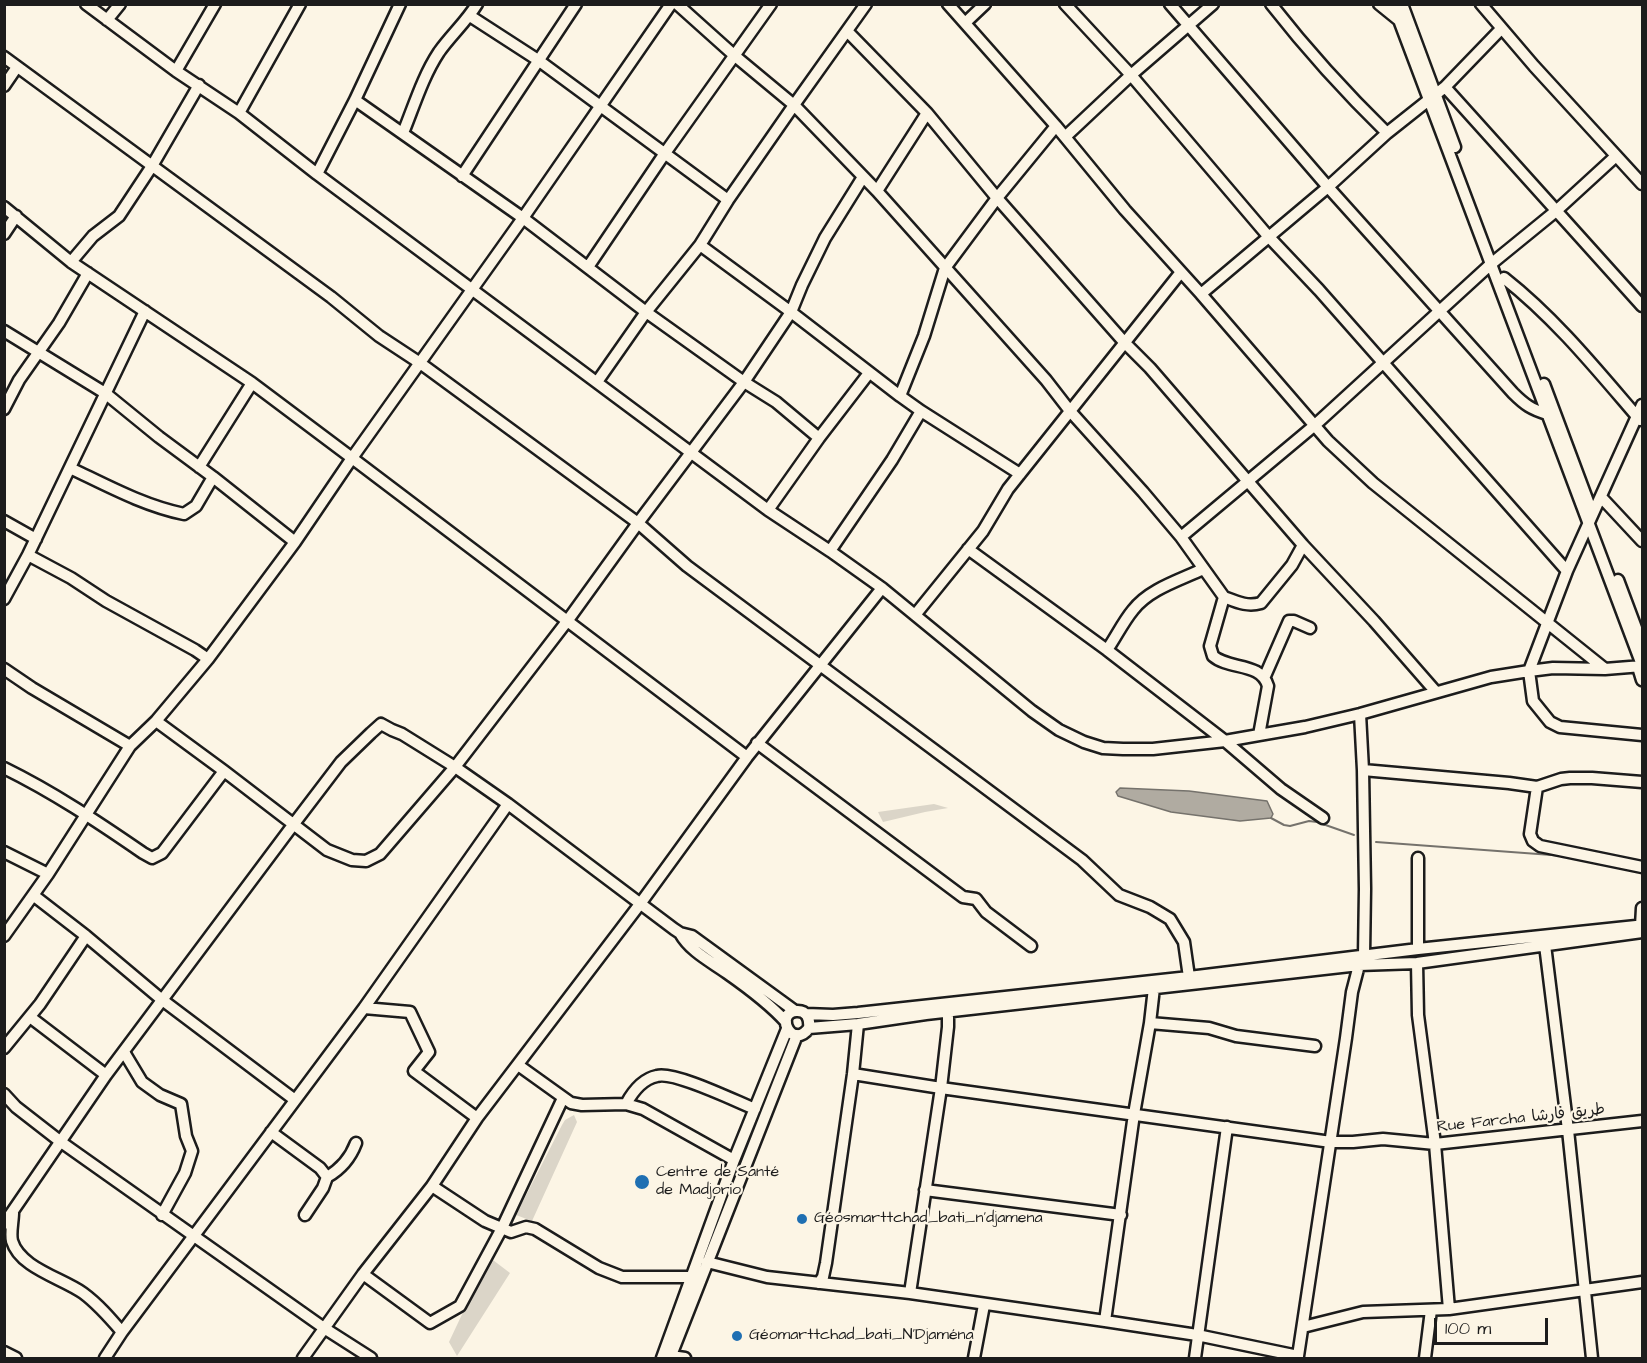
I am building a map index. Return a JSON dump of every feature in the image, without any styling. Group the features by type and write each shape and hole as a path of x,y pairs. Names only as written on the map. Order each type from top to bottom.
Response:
{"street":[{"path":"86,4 176,71 239,113 317,174 768,510 882,588 1032,711 1059,730 1084,742 1103,748 1153,749 1225,741 1305,727 1491,677 1529,670 1641,666"},
{"path":"107,20 120,4"},
{"path":"176,71 214,4"},
{"path":"239,113 300,4"},
{"path":"317,174 400,4"},
{"path":"403,133 431,66 477,4"},
{"path":"462,176 576,4"},
{"path":"4,936 48,874 130,746 156,721 208,659 295,542 670,4"},
{"path":"677,4 794,105 877,191 1143,492 1181,537 1224,597 1245,605 1262,603 1292,565 1303,545"},
{"path":"588,267 665,153 771,4"},
{"path":"597,382 646,312 700,245 728,200 867,4"},
{"path":"948,4 1056,126 1125,210 1343,456 1373,483 1605,669"},
{"path":"964,23 985,4"},
{"path":"1065,4 1131,75 1268,236 1319,290 1567,571"},
{"path":"1170,4 1328,188 1524,405 1547,414"},
{"path":"1065,137 1131,75 1213,4"},
{"path":"1271,4 1313,56 1387,133"},
{"path":"1379,4 1400,21"},
{"path":"1393,4 1432,96"},
{"path":"1402,4 1432,96 1494,262 1547,414 1642,645"},
{"path":"1481,4 1642,184"},
{"path":"470,16 538,60 728,200"},
{"path":"1201,294 1328,188 1387,133 1445,87 1501,29"},
{"path":"848,32 927,113 997,198 1436,692"},
{"path":"4,57 331,297 379,336 420,363 638,523 687,566 1082,860 1119,895 1150,907 1170,919 1184,942 1189,977"},
{"path":"4,86 17,67"},
{"path":"71,262 93,236 119,216 152,166 199,85"},
{"path":"1445,87 1642,306"},
{"path":"355,100 523,218 646,312 776,402 819,438"},
{"path":"877,191 927,113"},
{"path":"900,396 924,336 945,268 997,198 1056,126"},
{"path":"1181,537 1315,425 1494,262 1556,211 1616,156"},
{"path":"156,721 327,850 352,860 366,861 380,855 455,767 568,620 744,382 792,312 802,285 825,238 863,177"},
{"path":"4,207 71,262 252,383 747,757"},
{"path":"4,234 16,216"},
{"path":"700,245 792,312 900,396 1020,474"},
{"path":"1494,262 1504,278 1591,519 1641,666 1642,680"},
{"path":"915,615 982,531 1008,489 1181,272"},
{"path":"4,409 19,380 59,323 88,273"},
{"path":"1504,278 1530,298 1551,319 1640,420"},
{"path":"4,599 36,539 144,311"},
{"path":"4,331 105,393 295,542"},
{"path":"768,510 869,373"},
{"path":"199,467 252,383"},
{"path":"1642,405 1640,420 1567,571 1529,670 1533,701 1550,722 1560,727 1642,735"},
{"path":"830,551 892,460 921,411"},
{"path":"70,468 140,500 184,514 196,506 213,477"},
{"path":"1601,497 1642,541"},
{"path":"4,521 36,539"},
{"path":"968,549 1107,650 1225,741 1281,789 1323,818"},
{"path":"28,555 208,659"},
{"path":"1107,650 1133,609 1143,600 1203,569"},
{"path":"303,1359 363,1274 432,1186 477,1118 640,904 757,743 882,588"},
{"path":"1224,597 1210,646 1213,656 1265,676"},
{"path":"1259,735 1268,686 1265,676 1289,621 1310,628"},
{"path":"4,669 130,746"},
{"path":"707,1262 767,1277 910,1293 1197,1335 1298,1357 1352,992 1361,960 1365,889 1360,714"},
{"path":"4,1224 106,1075 292,825 341,762 381,724 402,734 455,767 508,804 680,933 692,936 800,1012 810,1020 809,1028 804,1033 790,1029 779,1015 743,985 686,945 680,933"},
{"path":"757,743 963,897 976,899 986,912 1031,946"},
{"path":"4,768 86,813 152,858 162,853 224,771"},
{"path":"1363,770 1537,787 1570,778 1642,782"},
{"path":"1537,787 1530,834 1533,841 1540,846 1642,867"},
{"path":"105,1359 122,1332 364,1008 508,804"},
{"path":"4,852 48,874"},
{"path":"1418,858 1418,949"},
{"path":"33,896 86,936 161,999 295,1100"},
{"path":"1642,908 1642,928"},
{"path":"668,1358 707,1262 790,1029 789,1015 800,1012 843,1015 1154,988 1361,960 1418,949 1642,928"},
{"path":"809,1028 858,1024 975,1001 1189,977 1361,960 1417,963 1545,945 1642,928"},
{"path":"4,1048 30,1017 86,936"},
{"path":"1545,945 1568,1130 1592,1359"},
{"path":"1417,963 1418,1015 1436,1144 1449,1309"},
{"path":"1105,1321 1154,988"},
{"path":"910,1293 941,1088 948,1028 948,1007"},
{"path":"364,1008 410,1012 429,1052 414,1071 477,1118"},
{"path":"30,1017 106,1075"},
{"path":"1150,1023 1200,1026 1236,1036 1315,1046"},
{"path":"819,1283 826,1263 858,1024"},
{"path":"668,1358 692,1277 734,1160 790,1029"},
{"path":"124,1052 142,1082 160,1095 181,1104 186,1136 192,1151 185,1173 162,1215"},
{"path":"518,1065 571,1103 626,1104 643,1109 734,1160"},
{"name":"Rue Farcha طريق فارشا","path":"853,1074 1331,1142 1383,1139 1436,1144 1642,1121"},
{"path":"626,1104 632,1092 657,1075 675,1076 755,1109"},
{"path":"4,1094 16,1107 61,1142 162,1215 371,1359"},
{"path":"363,1274 430,1323 460,1306 502,1228 563,1098"},
{"path":"1195,1359 1227,1128"},
{"path":"272,1132 323,1170 327,1177"},
{"path":"305,1215 327,1177 335,1173 348,1160 356,1143"},
{"path":"432,1186 485,1221 511,1232 526,1227 536,1229 600,1268 622,1277 692,1277"},
{"path":"925,1190 1121,1215"},
{"path":"13,1213 12,1241 22,1257 39,1270 81,1292 102,1309 122,1332"},
{"path":"1303,1328 1363,1312 1449,1309 1642,1282"},
{"path":"974,1359 984,1305"},
{"path":"1425,1359 1431,1310"},
{"path":"4,1352 15,1359"},
{"path":"668,1358 685,1359"}],"shaded area":[{"path":"1120,788 1189,791 1267,801 1273,814 1271,818 1240,821 1171,812 1118,796 1116,792"},
{"path":"934,804 948,808 883,822 878,812"},
{"path":"574,1115 577,1122 532,1221 516,1215 562,1125 565,1120"},
{"path":"489,1257 510,1273 457,1356 449,1342"}],"waterway":[{"path":"1271,818 1290,826 1309,821 1317,822 1354,835"},
{"path":"1376,842 1565,856"}],"place":[{"name":"Centre de Santé de Madjorio","path":"642,1182"},
{"name":"Géosmarttchad_bati_n'djamena","path":"802,1219"},
{"name":"Géomarttchad_bati_N'Djaména","path":"737,1336"}]}
